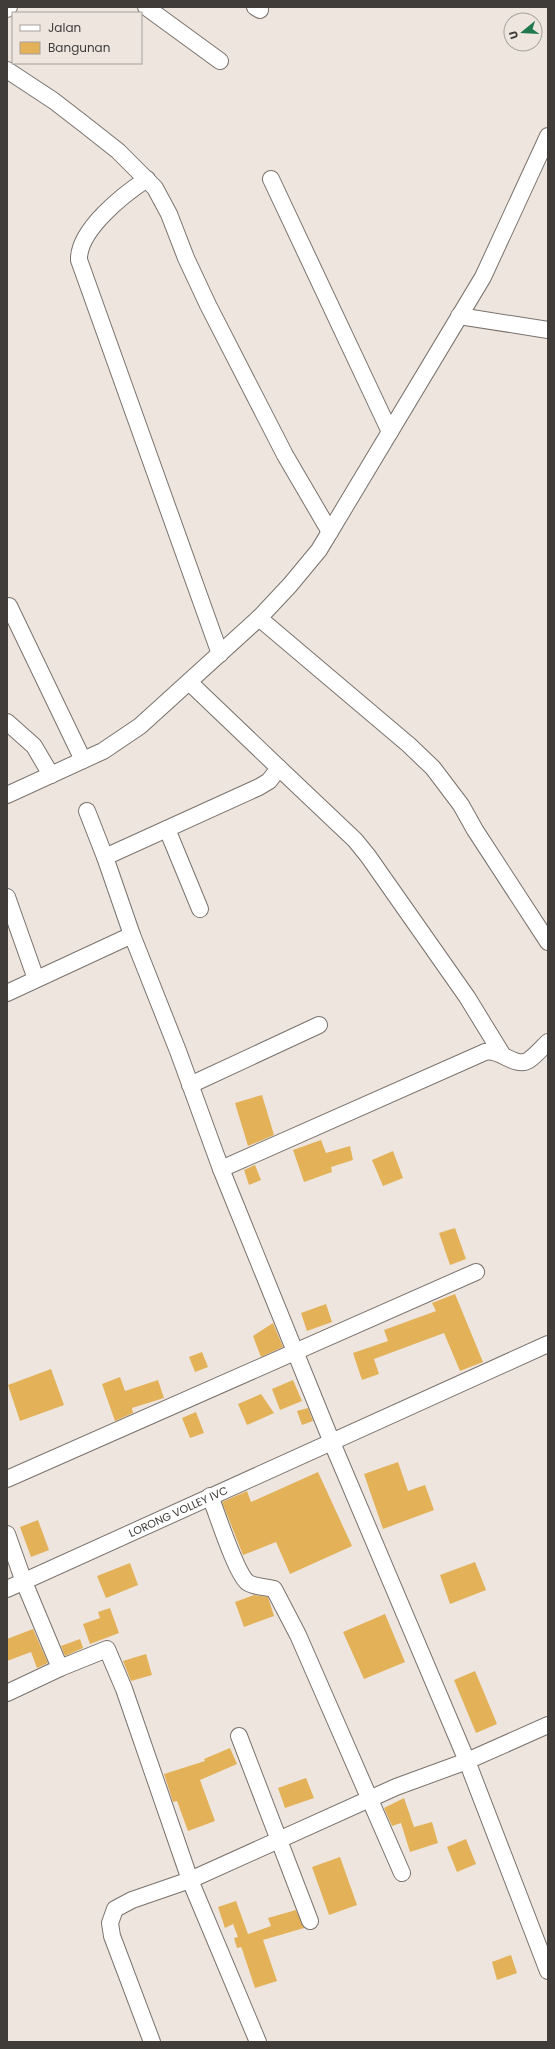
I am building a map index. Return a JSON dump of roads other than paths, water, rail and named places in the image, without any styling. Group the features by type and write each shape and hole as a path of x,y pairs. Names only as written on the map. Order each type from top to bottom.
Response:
{"street":[{"path":"146,7 220,61"},
{"path":"7,70 54,100 118,151 147,179 162,199 194,276 282,448 330,532"},
{"path":"7,795 103,751 140,726 259,618 290,585 319,550 483,277 548,136"},
{"path":"147,179 124,194 104,215 81,247 79,260 220,654"},
{"path":"271,179 390,432"},
{"path":"459,316 548,330"},
{"path":"9,606 83,760"},
{"path":"259,618 409,745 433,768 462,805 475,830 548,942"},
{"path":"189,682 355,840 368,856 467,997 502,1054"},
{"path":"7,722 34,746 51,775"},
{"path":"105,857 265,784 279,768"},
{"path":"87,811 105,857 132,936 221,1169 332,1441 467,1761 548,1971"},
{"path":"167,829 200,909"},
{"path":"7,897 36,979"},
{"path":"7,993 132,936"},
{"path":"190,1085 319,1026"},
{"path":"221,1169 472,1057 490,1051 523,1062 530,1059 548,1042"},
{"path":"7,1479 476,1272"},
{"name":"LORONG VOLLEY IVC","path":"7,1589 548,1344"},
{"path":"210,1496 231,1551 244,1578 249,1583 274,1589 298,1635 402,1873"},
{"path":"7,1534 24,1582 60,1668"},
{"path":"7,1693 60,1668 108,1649 124,1689 190,1880 258,2042"},
{"path":"152,2042 112,1936 110,1923 112,1915 121,1905 190,1880 396,1787 467,1761 548,1725"},
{"path":"239,1736 310,1921"}]}
